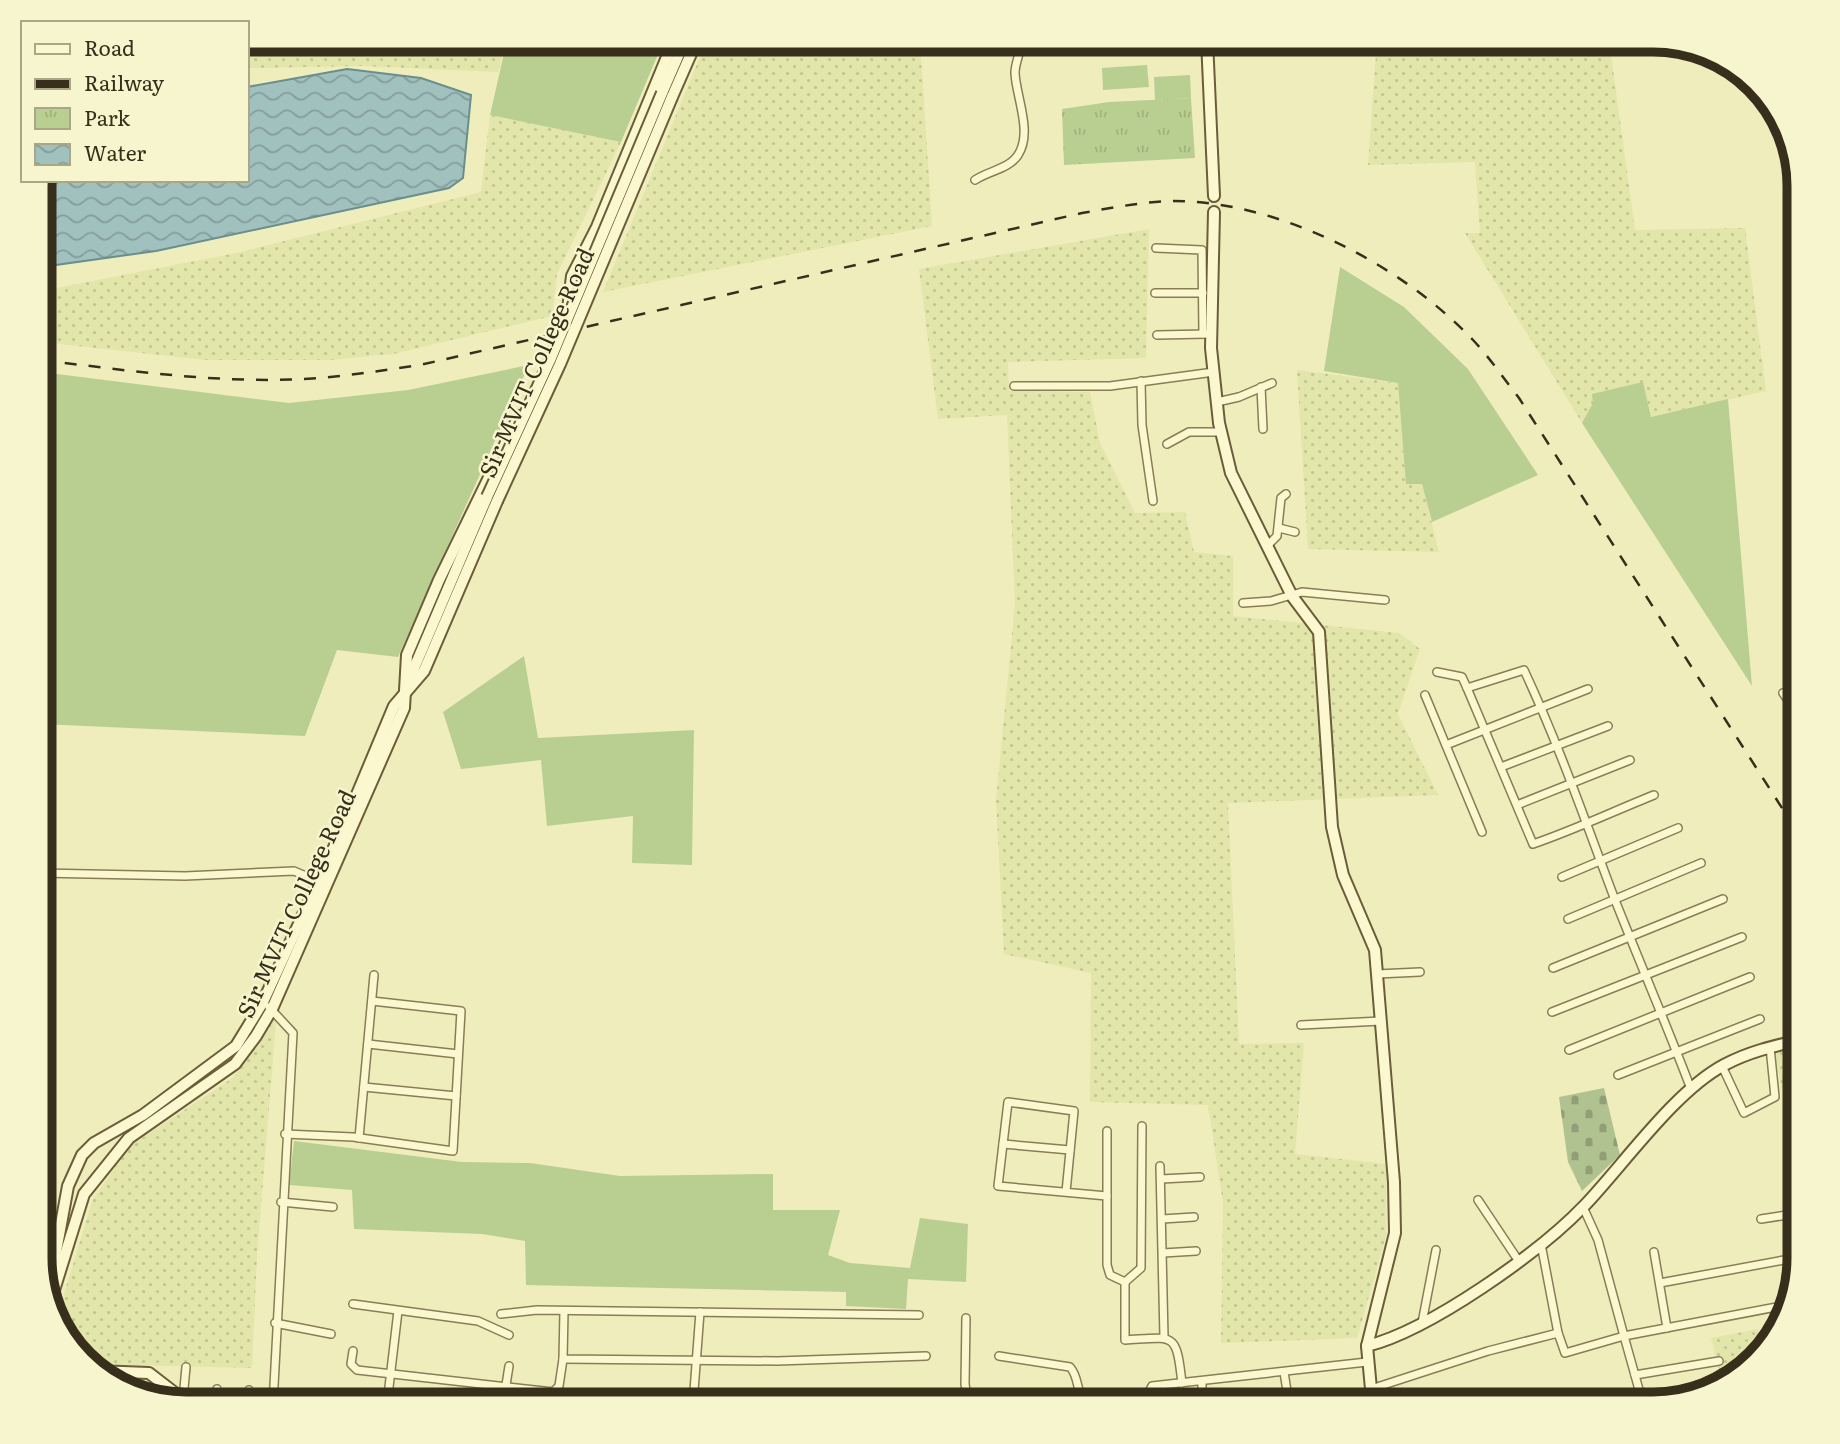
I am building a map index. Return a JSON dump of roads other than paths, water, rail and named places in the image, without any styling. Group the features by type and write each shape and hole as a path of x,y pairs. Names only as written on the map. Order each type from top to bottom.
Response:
{"main road":[{"name":"Sir MVIT College Road","path":"403,695 407,655 439,579 565,322 572,276 597,227 669,52"},
{"name":"Sir MVIT College Road","path":"56,1285 84,1194 129,1138 235,1064 268,1005 322,883 394,706 424,671 492,499 560,364 667,95 681,52"},
{"name":"Sir MVIT College Road","path":"667,95 690,52"},
{"path":"1208,52 1214,196"},
{"path":"1214,212 1208,334 1221,432 1231,473 1292,596 1319,632 1332,827 1343,875 1375,950 1395,1233 1367,1346 1372,1392"},
{"name":"Sir MVIT College Road","path":"53,1267 70,1178 82,1155 101,1138 142,1115 236,1046 268,1005"},
{"path":"1367,1346 1390,1340 1422,1324 1540,1243 1583,1207 1691,1089 1722,1066 1787,1043"},
{"path":"116,1372 149,1373 172,1390"}],"street":[{"path":"975,180 1007,165 1019,154 1023,117 1015,69 1020,52"},
{"path":"1156,248 1202,250 1208,334 1157,335"},
{"path":"1155,293 1203,293"},
{"path":"1014,386 1110,386 1214,372"},
{"path":"1141,381 1142,425 1153,501"},
{"path":"1217,402 1239,397 1272,383"},
{"path":"1261,387 1264,429"},
{"path":"1167,444 1189,432 1221,432"},
{"path":"1268,545 1277,536 1279,506 1281,498 1286,495"},
{"path":"1279,528 1294,531"},
{"path":"1243,603 1313,592 1343,598 1385,600"},
{"path":"1467,688 1524,670 1542,708 1691,1089"},
{"path":"1437,671 1462,677 1533,844 1654,795"},
{"path":"1447,745 1588,688"},
{"path":"1783,693 1787,699"},
{"path":"1425,695 1482,832"},
{"path":"1501,767 1608,726"},
{"path":"1517,805 1570,781 1630,760"},
{"path":"1562,877 1678,828"},
{"path":"1568,919 1701,863"},
{"path":"53,873 185,876 294,872 322,883"},
{"path":"1553,968 1723,900"},
{"path":"1552,1012 1742,937"},
{"path":"1377,974 1420,972"},
{"path":"359,1138 374,975"},
{"path":"1569,1050 1750,977"},
{"path":"285,1134 359,1138 453,1151 461,1010 372,1001"},
{"path":"268,1005 293,1033 285,1134 273,1392"},
{"path":"1618,1075 1760,1019"},
{"path":"1301,1025 1381,1021"},
{"path":"368,1044 458,1054"},
{"path":"1722,1066 1744,1113 1775,1097 1770,1047"},
{"path":"364,1087 456,1096"},
{"path":"1066,1192 1074,1111 1008,1102 998,1186 1107,1196"},
{"path":"1142,1126 1140,1268 1125,1282 1125,1340 1164,1338 1178,1347 1182,1382"},
{"path":"1107,1131 1107,1265 1110,1275 1125,1282"},
{"path":"1003,1144 1070,1150"},
{"path":"1160,1166 1164,1338"},
{"path":"1161,1180 1200,1177"},
{"path":"1478,1200 1518,1260"},
{"path":"282,1202 333,1207"},
{"path":"1583,1207 1598,1240 1640,1392"},
{"path":"1761,1219 1787,1215"},
{"path":"1162,1219 1194,1217"},
{"path":"1540,1243 1558,1333 1565,1353 1624,1336 1778,1307"},
{"path":"1422,1324 1436,1250"},
{"path":"1163,1253 1196,1251"},
{"path":"1654,1252 1667,1328"},
{"path":"1660,1283 1787,1259"},
{"path":"353,1304 478,1321 509,1335"},
{"path":"389,1392 398,1311"},
{"path":"353,1351 353,1368 505,1388 557,1391 563,1359 564,1311"},
{"path":"501,1314 564,1311 919,1315"},
{"path":"694,1392 700,1312"},
{"path":"966,1318 966,1392"},
{"path":"275,1323 331,1334"},
{"path":"1371,1388 1489,1351 1558,1333"},
{"path":"563,1359 696,1361 926,1356"},
{"path":"999,1356 1070,1367 1076,1374 1079,1392"},
{"path":"1635,1375 1719,1361"},
{"path":"1149,1392 1152,1386 1367,1362"},
{"path":"504,1392 509,1366"},
{"path":"186,1367 186,1392"},
{"path":"1284,1372 1287,1392"},
{"path":"1202,1381 1202,1392"}],"water":[{"path":"347,69 421,78 471,95 463,178 449,188 156,251 53,265 53,182 248,182 248,87"}],"railway":[{"path":"53,361 249,380 357,374 420,365 1082,213 1171,201 1211,204 1253,212 1294,225 1374,262 1444,312 1473,340 1519,398 1787,816"}]}
